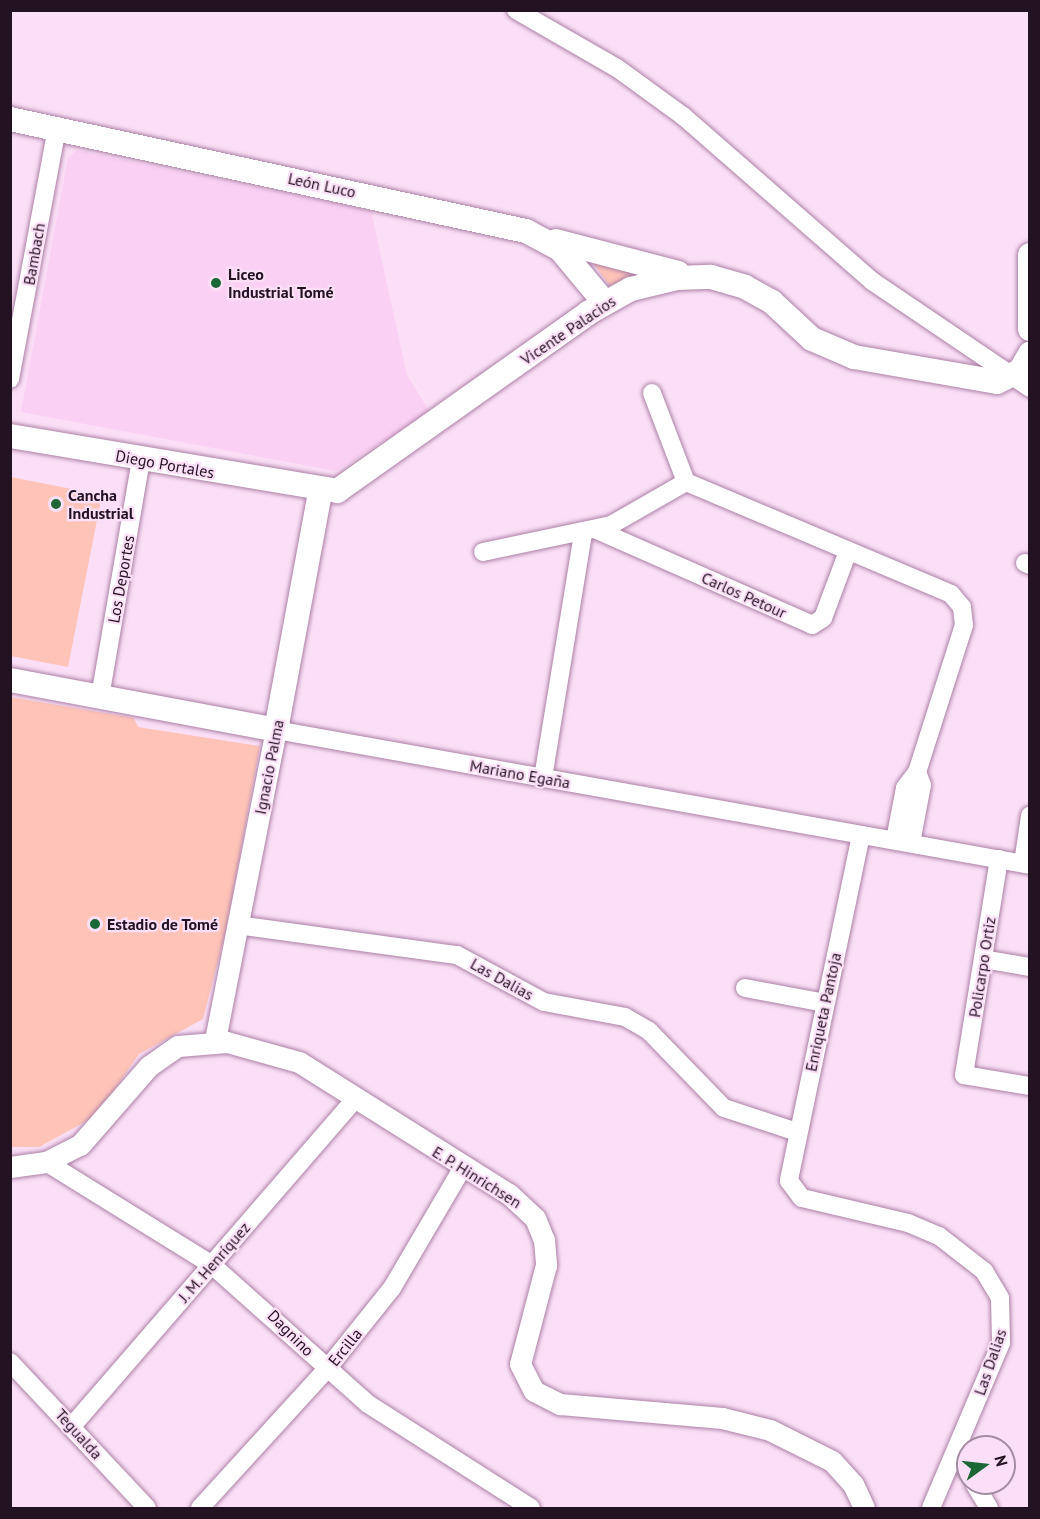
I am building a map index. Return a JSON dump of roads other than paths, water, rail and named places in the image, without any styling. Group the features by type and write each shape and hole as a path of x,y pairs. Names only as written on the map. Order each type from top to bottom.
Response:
{"main road":[{"name":"León Luco","path":"10,119 545,238 574,262 605,303"},
{"path":"545,238 693,277"},
{"path":"1029,255 1029,329"},
{"name":"Vicente Palacios","path":"320,492 354,483 605,303 645,284 693,277 729,281 759,294 812,339 837,353 971,380 1024,373"},
{"name":"Diego Portales","path":"10,436 320,492"},
{"name":"Ignacio Palma","path":"276,730 320,492"},
{"name":"Mariano Egaña","path":"10,680 276,730"}],"street":[{"path":"516,10 617,68 705,135 872,281 1024,373"},
{"name":"Bambach","path":"10,379 57,128"},
{"path":"652,393 686,482 951,594 962,607 964,625 917,772 905,788 903,842"},
{"name":"Los Deportes","path":"100,697 141,460"},
{"path":"483,552 590,531 650,508 686,482"},
{"path":"543,778 590,531"},
{"name":"Carlos Petour","path":"590,531 812,625 823,618 848,551"},
{"name":"Mariano Egaña","path":"276,730 1026,864"},
{"name":"Ignacio Palma","path":"215,1040 276,730"},
{"path":"1026,864 1029,816"},
{"name":"Enriqueta Pantoja","path":"792,1189 789,1174 797,1132 861,835"},
{"name":"Policarpo Ortiz","path":"999,859 964,1075 1029,1086"},
{"name":"Las Dalias","path":"237,926 457,956 544,1002 625,1017 649,1031 724,1108 797,1132"},
{"path":"983,959 1029,967"},
{"path":"745,988 825,1003"},
{"path":"10,1167 45,1162 91,1136 158,1058 190,1042 215,1040"},
{"name":"E. P. Hinrichsen","path":"215,1040 299,1062 463,1167 519,1200 544,1240 543,1277 520,1353 529,1387 560,1404 722,1418 770,1430 832,1461 853,1484 864,1509"},
{"name":"J. M. Henríquez","path":"72,1426 356,1098"},
{"name":"Dagnino","path":"45,1162 212,1265 327,1369 392,1423 531,1509"},
{"name":"Ercilla","path":"200,1509 327,1369 407,1267 463,1167"},
{"name":"Las Dalias","path":"792,1189 802,1198 926,1230 964,1252 990,1278 1003,1307 1003,1334 963,1435"},
{"name":"Tegualda","path":"10,1362 147,1509"},
{"name":"Las Dalias","path":"931,1509 956,1452"},
{"path":"981,1495 989,1509"}],"place":[{"name":"Liceo Industrial Tomé","path":"216,283"},
{"name":"Cancha Industrial","path":"56,504"},
{"name":"Estadio de Tomé","path":"95,924"}]}
